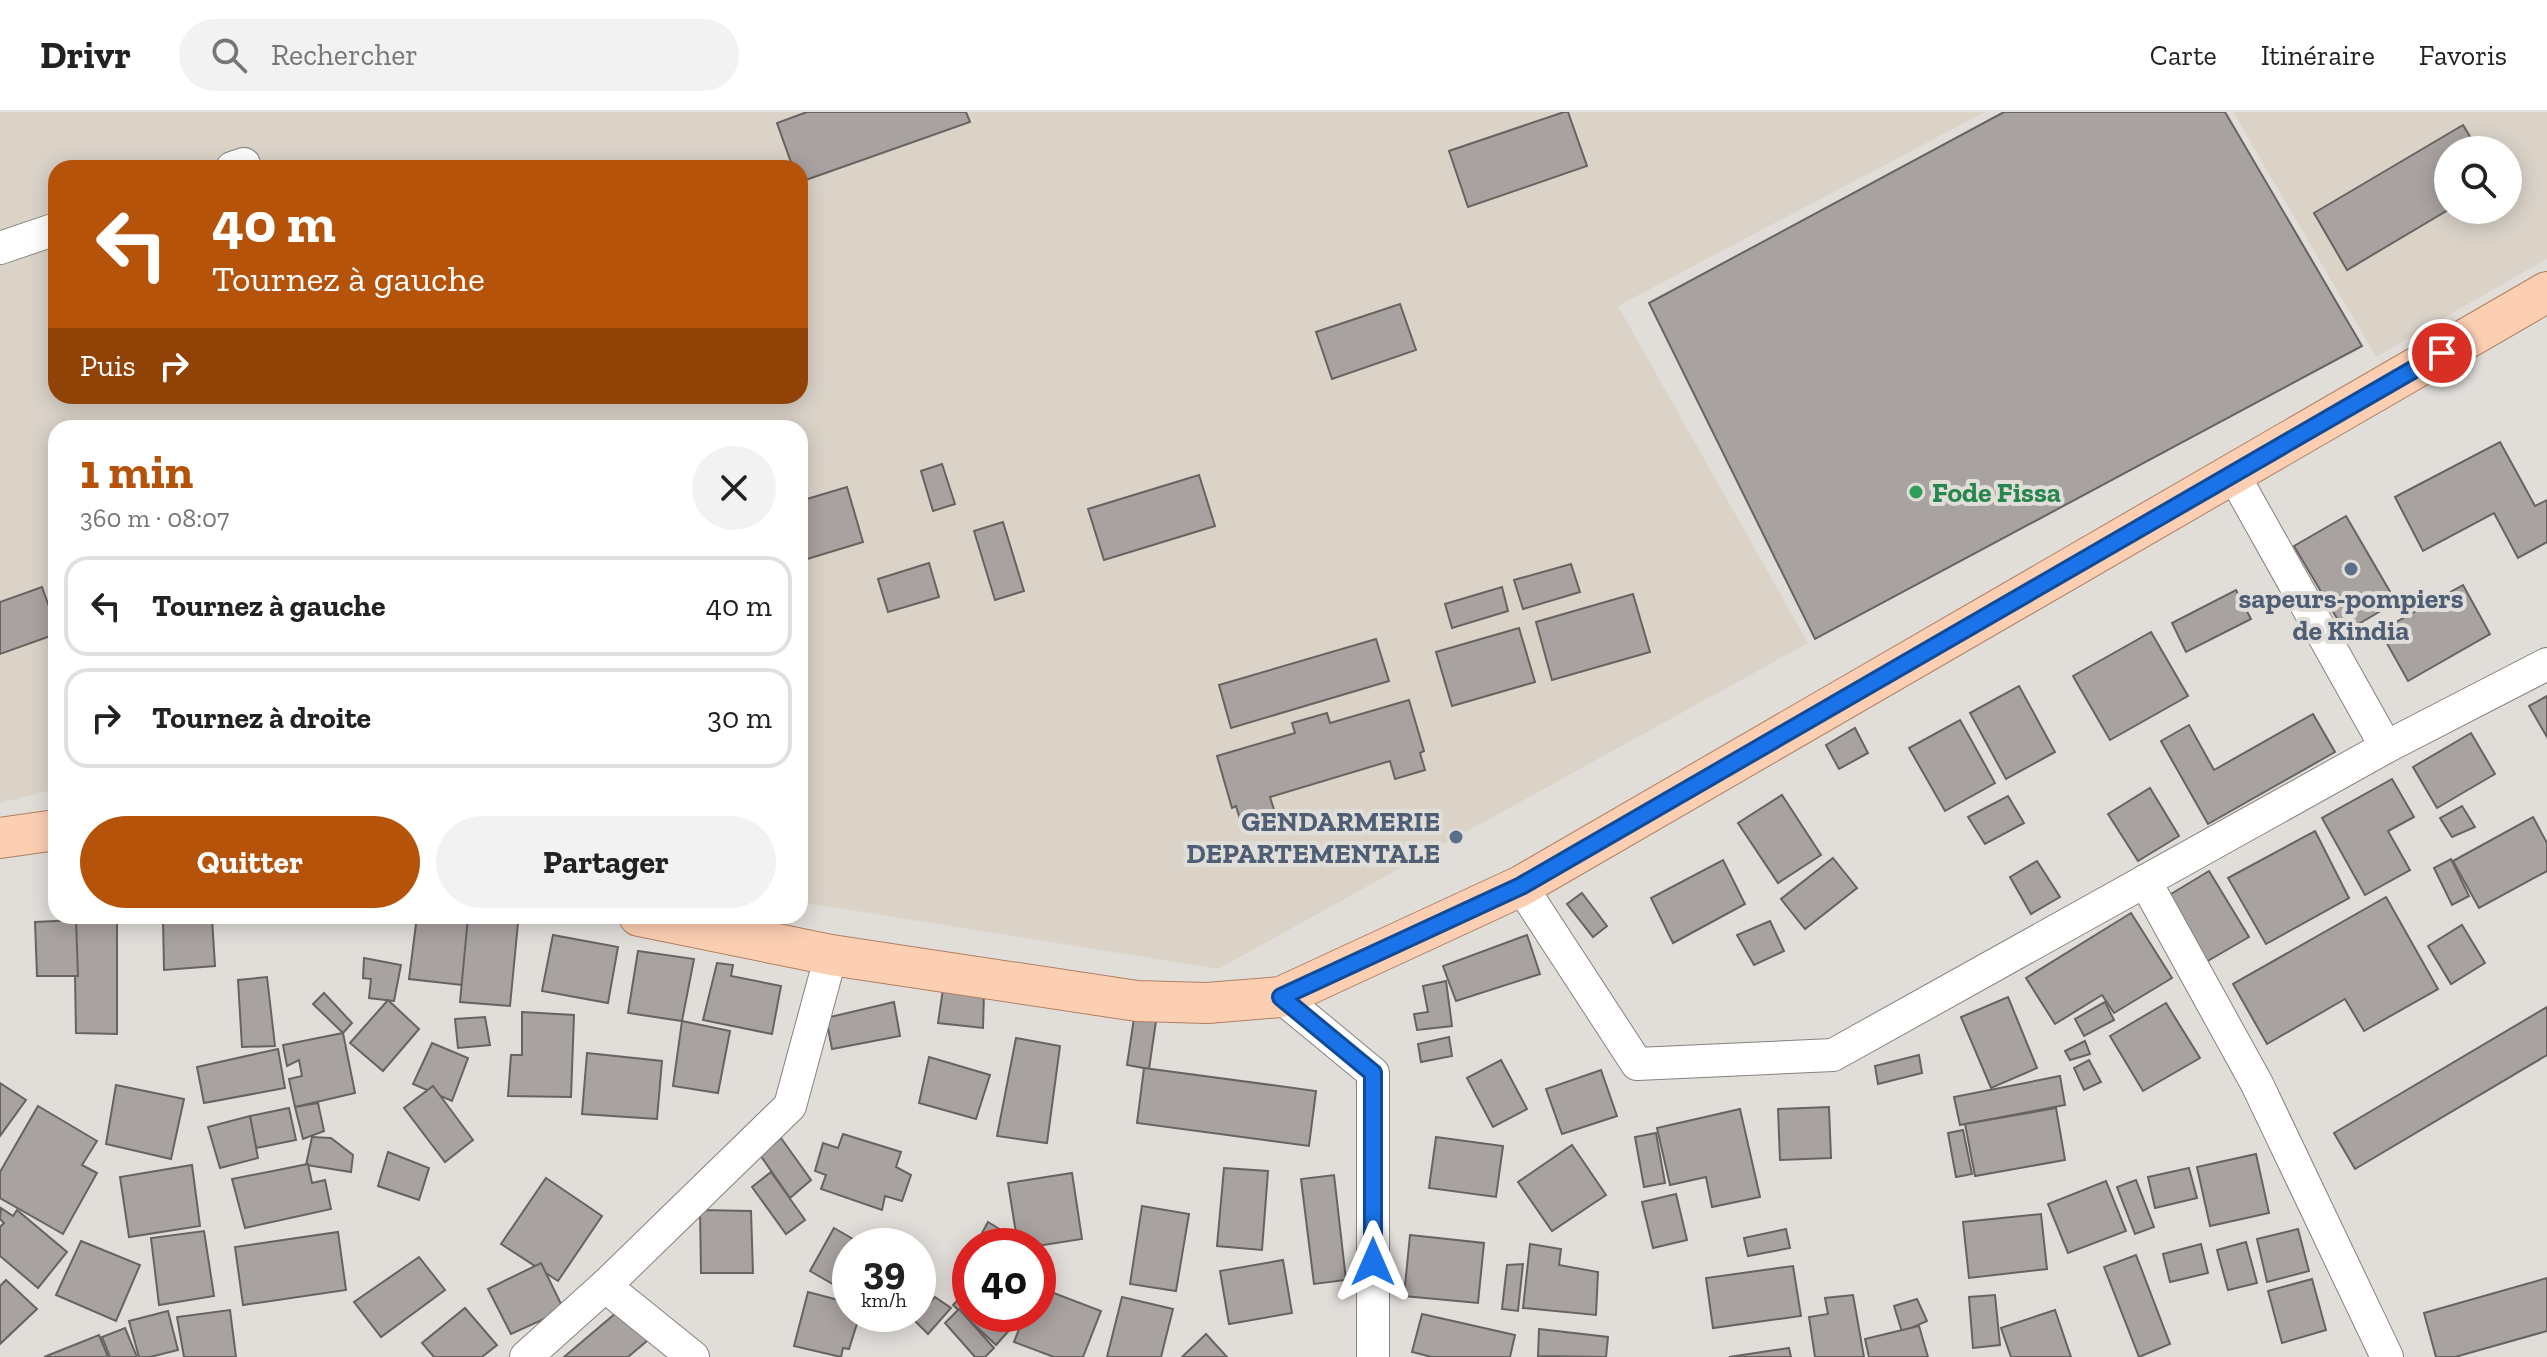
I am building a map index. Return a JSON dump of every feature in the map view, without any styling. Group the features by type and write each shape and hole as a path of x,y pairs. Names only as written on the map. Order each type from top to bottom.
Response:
{"main road":[{"path":"678,924 831,955 1137,1001 1207,1003 1281,997 1521,886 2547,292"},
{"path":"0,838 48,831"}],"street":[{"path":"0,248 48,232"},
{"path":"2233,474 2386,747"},
{"path":"1521,886 1637,1064 1833,1055 2386,747 2547,664"},
{"path":"2145,881 2257,1084 2387,1357"},
{"path":"526,1357 605,1286 790,1106 831,955"},
{"path":"1281,997 1373,1073 1373,1357"},
{"path":"605,1286 693,1357"}],"shaded area":[{"path":"0,112 1985,112 1618,306 1808,643 1218,969 808,903 808,420 48,420 48,791 0,803"},
{"path":"2233,112 2547,112 2547,259 2376,357"}],"building":[{"path":"807,112 966,112 970,122 808,179 808,160 790,160 777,123"},
{"path":"1568,112 1587,166 1468,207 1449,151"},
{"name":"Fode Fissa","path":"2004,112 2225,112 2362,346 1815,639 1649,303"},
{"path":"2463,125 2470,136 2444,136"},
{"path":"2434,142 2434,218 2347,270 2314,213"},
{"path":"1400,304 1416,350 1332,379 1316,332"},
{"path":"2500,442 2535,506 2547,500 2547,542 2518,558 2494,513 2423,551 2395,497"},
{"path":"942,464 955,504 933,511 921,471"},
{"path":"1199,475 1215,526 1104,560 1088,509"},
{"path":"847,487 863,542 808,559 808,499"},
{"path":"2346,516 2396,602 2345,632 2294,546"},
{"path":"1003,522 1024,591 995,600 974,531"},
{"path":"929,563 939,597 888,612 878,579"},
{"path":"1571,564 1580,592 1523,609 1514,580"},
{"path":"2463,585 2490,634 2408,681 2380,631"},
{"path":"42,587 48,604 48,637 0,654 0,602"},
{"path":"1502,587 1508,611 1452,628 1445,604"},
{"path":"2236,590 2251,619 2186,652 2172,623"},
{"path":"1633,594 1650,652 1552,680 1536,622"},
{"path":"1519,628 1535,682 1452,706 1436,652"},
{"path":"2151,632 2188,696 2110,740 2073,676"},
{"path":"1376,639 1389,681 1231,728 1219,685"},
{"path":"2019,686 2055,752 2006,779 1970,713"},
{"path":"2547,696 2547,737 2529,706"},
{"path":"1409,700 1424,751 1420,753 1425,770 1395,779 1390,761 1270,797 1276,816 1242,826 1236,806 1232,808 1217,756 1295,733 1292,723 1327,713 1330,723"},
{"path":"2313,714 2335,752 2208,824 2161,741 2189,725 2214,770"},
{"path":"1960,720 1995,783 1945,811 1909,748"},
{"path":"1855,728 1868,753 1839,769 1826,745"},
{"path":"2471,733 2495,774 2437,808 2413,767"},
{"path":"2392,779 2414,817 2388,831 2410,870 2365,895 2322,818"},
{"path":"2150,788 2179,836 2138,861 2108,814"},
{"path":"1782,795 1821,855 1778,883 1738,823"},
{"path":"2008,796 2024,823 1985,844 1968,817"},
{"path":"2462,806 2475,827 2452,837 2440,818"},
{"path":"2533,817 2547,843 2547,871 2479,908 2453,861"},
{"path":"2315,831 2349,898 2266,944 2228,878"},
{"path":"1833,858 1857,888 1805,929 1781,899"},
{"path":"2451,859 2469,896 2452,905 2434,868"},
{"path":"1723,860 1745,904 1673,943 1651,898"},
{"path":"2037,861 2060,897 2031,914 2010,877"},
{"path":"2209,871 2249,937 2206,962 2166,897"},
{"path":"1582,893 1607,926 1593,937 1567,904"},
{"path":"2386,897 2438,989 2364,1031 2345,999 2267,1044 2233,984"},
{"path":"2131,913 2172,978 2114,1013 2102,995 2055,1024 2026,978"},
{"path":"1770,921 1784,951 1754,965 1737,935"},
{"path":"35,922 76,924 78,976 37,976"},
{"path":"74,924 117,924 117,1034 76,1033"},
{"path":"163,924 212,924 215,966 164,970"},
{"path":"416,924 470,924 462,985 409,979"},
{"path":"467,924 518,924 510,1006 460,1002"},
{"path":"2462,925 2485,963 2451,984 2428,946"},
{"path":"553,935 618,947 608,1003 542,991"},
{"path":"1527,935 1540,974 1456,1001 1443,966"},
{"path":"638,951 694,959 682,1021 628,1013"},
{"path":"364,958 401,965 394,1001 369,998 371,979 363,978"},
{"path":"717,963 733,965 731,976 781,986 772,1034 703,1020"},
{"path":"267,977 275,1046 242,1047 238,980"},
{"path":"1446,981 1452,1026 1417,1030 1414,1014 1428,1012 1423,986"},
{"path":"943,989 984,992 983,1028 938,1023"},
{"path":"324,993 352,1023 343,1033 313,1004"},
{"path":"2008,997 2037,1068 1991,1088 1961,1017"},
{"path":"388,1000 419,1029 383,1071 350,1043"},
{"path":"894,1002 900,1036 832,1049 826,1018"},
{"path":"2105,1002 2114,1020 2084,1036 2075,1019"},
{"path":"2166,1003 2200,1058 2143,1091 2110,1036"},
{"path":"2547,1007 2547,1055 2355,1169 2334,1133"},
{"path":"522,1012 574,1015 571,1097 508,1096 511,1055 522,1055"},
{"path":"485,1017 490,1045 458,1048 455,1019"},
{"path":"1134,1018 1156,1021 1149,1069 1127,1065"},
{"path":"682,1021 730,1031 718,1093 673,1086"},
{"path":"343,1033 355,1093 295,1107 289,1079 302,1076 299,1060 287,1066 283,1045"},
{"path":"1449,1037 1452,1056 1421,1062 1418,1044"},
{"path":"1016,1038 1060,1046 1047,1143 997,1136"},
{"path":"2085,1041 2090,1054 2070,1060 2065,1051"},
{"path":"432,1043 468,1058 452,1101 413,1084"},
{"path":"278,1049 285,1088 204,1103 197,1067"},
{"path":"587,1053 662,1061 657,1119 582,1114"},
{"path":"1919,1055 1922,1073 1878,1084 1875,1066"},
{"path":"929,1057 990,1075 976,1119 919,1103"},
{"path":"1501,1060 1527,1109 1493,1127 1467,1078"},
{"path":"2089,1060 2101,1082 2084,1090 2074,1068"},
{"path":"1144,1068 1316,1091 1309,1146 1137,1123"},
{"path":"1601,1070 1617,1116 1562,1134 1546,1089"},
{"path":"2060,1076 2065,1105 1960,1125 1954,1097"},
{"path":"0,1083 26,1100 0,1136"},
{"path":"116,1085 184,1099 171,1159 106,1144"},
{"path":"433,1086 473,1140 445,1162 404,1108"},
{"path":"318,1103 324,1131 303,1139 295,1107"},
{"path":"38,1106 97,1141 82,1165 97,1173 63,1234 0,1198 0,1172"},
{"path":"1829,1107 1831,1158 1780,1160 1778,1109"},
{"path":"289,1108 296,1140 256,1148 250,1116"},
{"path":"2056,1108 2065,1160 1975,1176 1965,1124"},
{"path":"1740,1109 1760,1197 1712,1207 1706,1177 1670,1185 1657,1128"},
{"path":"250,1116 258,1158 220,1168 208,1127"},
{"path":"1963,1130 1972,1174 1956,1177 1948,1133"},
{"path":"1656,1133 1665,1183 1644,1187 1635,1137"},
{"path":"843,1134 901,1152 896,1167 911,1175 902,1201 885,1196 882,1210 821,1189 826,1175 815,1171 823,1143 838,1148"},
{"path":"312,1137 331,1138 353,1155 351,1172 306,1165"},
{"path":"1436,1137 1503,1146 1496,1197 1429,1188"},
{"path":"781,1138 811,1180 790,1198 760,1155"},
{"path":"1572,1145 1606,1195 1552,1231 1518,1182"},
{"path":"388,1152 429,1168 419,1200 378,1186"},
{"path":"2256,1154 2269,1213 2210,1226 2197,1167"},
{"path":"308,1164 312,1183 325,1180 331,1209 245,1228 232,1179"},
{"path":"192,1165 200,1226 129,1237 120,1177"},
{"path":"1224,1168 1268,1171 1262,1250 1217,1246"},
{"path":"2189,1168 2197,1198 2155,1208 2148,1177"},
{"path":"771,1172 805,1220 786,1234 752,1187"},
{"path":"1072,1173 1082,1239 1056,1243 1056,1228 1015,1228 1008,1183"},
{"path":"1334,1175 1346,1280 1314,1284 1301,1179"},
{"path":"546,1178 602,1216 558,1281 501,1244"},
{"path":"2136,1180 2154,1227 2135,1234 2117,1187"},
{"path":"2106,1181 2126,1231 2068,1253 2048,1204"},
{"path":"1676,1194 1687,1240 1653,1248 1642,1202"},
{"path":"1142,1206 1189,1214 1176,1291 1130,1284"},
{"path":"1,1208 13,1216 17,1210 67,1252 38,1288 0,1256 0,1227 4,1223 0,1219"},
{"path":"700,1210 751,1211 753,1273 701,1273"},
{"path":"2041,1214 2047,1269 1969,1278 1963,1222"},
{"path":"1786,1229 1790,1248 1748,1256 1744,1238"},
{"path":"2298,1229 2309,1271 2267,1282 2257,1239"},
{"path":"204,1231 214,1296 159,1305 151,1238"},
{"path":"338,1232 346,1290 243,1305 235,1247"},
{"path":"832,1232 832,1284 810,1271"},
{"path":"1410,1235 1484,1243 1478,1303 1404,1296"},
{"path":"81,1241 140,1265 116,1321 56,1295"},
{"path":"2246,1242 2257,1283 2228,1290 2217,1250"},
{"path":"1530,1244 1561,1249 1559,1265 1598,1272 1596,1315 1523,1308"},
{"path":"2201,1244 2208,1273 2170,1282 2163,1254"},
{"path":"2136,1255 2170,1344 2139,1357 2104,1267"},
{"path":"419,1257 445,1290 381,1337 354,1302"},
{"path":"1283,1260 1292,1313 1229,1324 1220,1271"},
{"path":"541,1263 564,1310 511,1334 488,1289"},
{"path":"1523,1264 1518,1311 1502,1309 1507,1265"},
{"path":"1793,1266 1801,1316 1713,1328 1706,1278"},
{"path":"2547,1278 2547,1331 2455,1357 2436,1357 2424,1313"},
{"path":"2312,1279 2326,1330 2282,1343 2268,1291"},
{"path":"6,1280 37,1309 0,1344 0,1286"},
{"path":"808,1292 832,1298 832,1332 854,1332 849,1349 843,1348 841,1357 794,1346"},
{"path":"1056,1294 1101,1311 1083,1357 1054,1357 1014,1342 1018,1332 1056,1332"},
{"path":"1853,1295 1864,1357 1815,1357 1809,1317 1828,1314 1825,1298"},
{"path":"1995,1295 2000,1345 1973,1348 1969,1297"},
{"path":"1122,1297 1173,1309 1161,1357 1107,1357"},
{"path":"936,1298 951,1308 936,1325"},
{"path":"1917,1299 1927,1321 1902,1332 1894,1306"},
{"path":"623,1307 648,1340 628,1357 564,1357"},
{"path":"465,1308 497,1345 482,1357 434,1357 422,1343"},
{"path":"230,1310 236,1357 184,1357 177,1317"},
{"path":"2055,1310 2071,1357 2011,1357 2001,1328"},
{"path":"168,1311 178,1350 139,1357 129,1321"},
{"path":"1422,1314 1515,1335 1510,1357 1432,1357 1412,1352"},
{"path":"952,1316 952,1331 945,1323"},
{"path":"1919,1326 1928,1357 1869,1357 1865,1339"},
{"path":"125,1328 137,1357 110,1357 102,1337"},
{"path":"1539,1329 1608,1337 1606,1357 1538,1356"},
{"path":"953,1332 980,1332 994,1348 985,1357 975,1357"},
{"path":"982,1332 1008,1332 996,1345"},
{"path":"1206,1334 1227,1357 1182,1357"},
{"path":"99,1335 108,1357 44,1357"},
{"path":"1789,1348 1791,1357 1729,1357"}],"place":[{"name":"Fode Fissa","path":"1916,492"},
{"name":"sapeurs-pompiers de Kindia","path":"2351,569"},
{"name":"GENDARMERIE DEPARTEMENTALE","path":"1456,837"}],"route":[{"path":"1373,1262 1373,1073 1281,997 1521,886 2442,353"}]}
